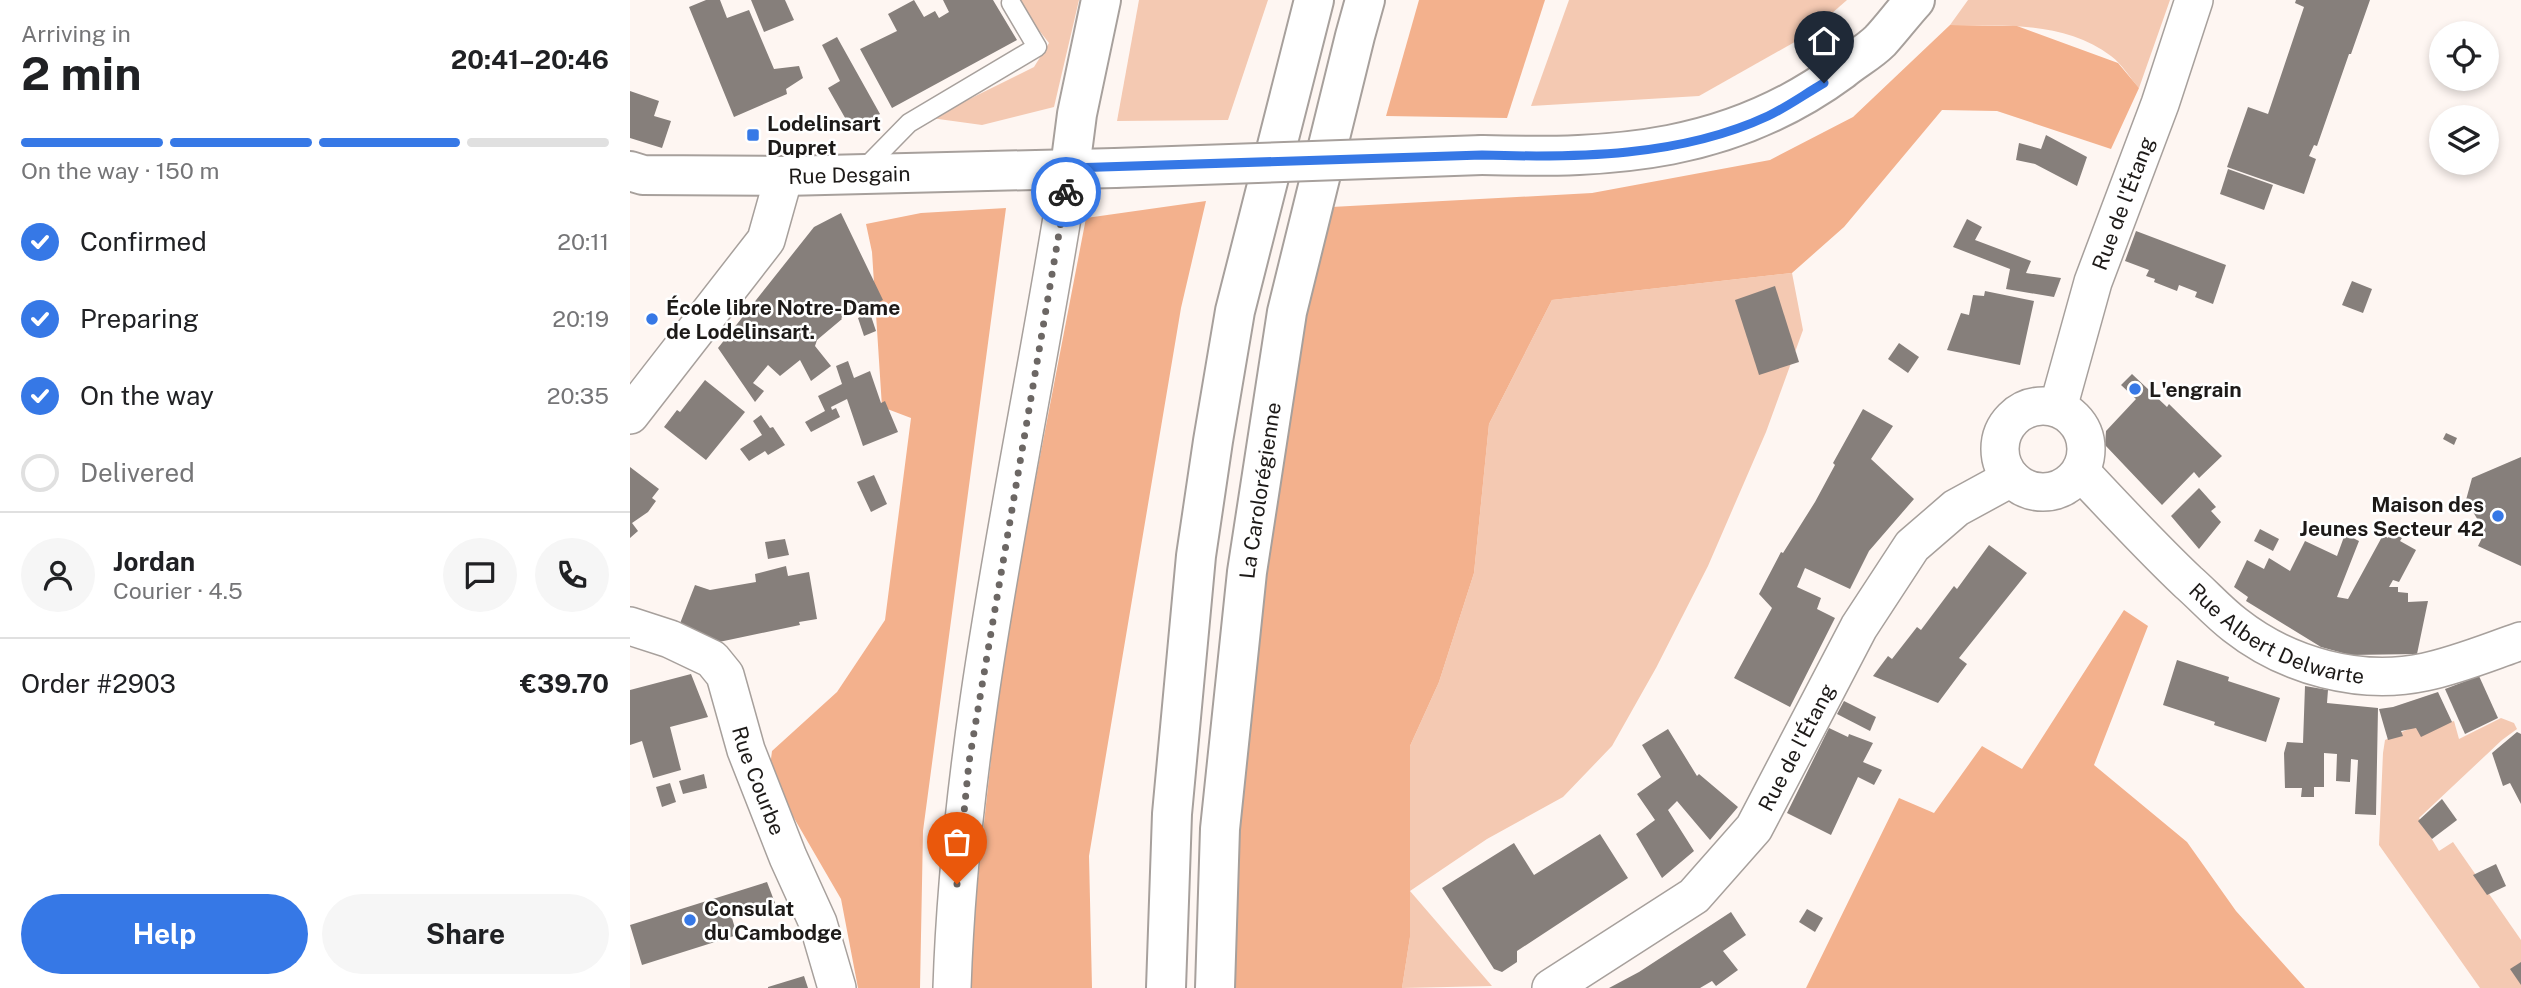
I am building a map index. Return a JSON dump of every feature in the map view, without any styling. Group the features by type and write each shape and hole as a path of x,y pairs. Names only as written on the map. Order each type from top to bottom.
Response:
{"main road":[{"path":"1070,168 1077,114 1101,0"},
{"path":"1166,988 1172,814 1196,556 1235,311 1314,0"},
{"name":"La Carolorégienne","path":"1215,988 1220,829 1247,572 1287,312 1365,0"},
{"name":"Rue Desgain","path":"630,171 643,175 784,176 1482,155 1533,157 1636,151 1708,138 1768,116 1824,83 1879,42 1914,0"}],"street":[{"name":"Rue de l'Étang","path":"2058,408 2093,282 2160,104 2194,0"},
{"path":"951,988 954,908 969,762 1070,168"},
{"path":"630,415 766,240 784,176"},
{"path":"2032,408 2058,408 2069,414 2083,432 2086,453 2081,472 2062,489 2050,492 2034,492 2019,485 2003,465 2000,449 2008,425 2018,414 2032,408"},
{"name":"Rue Albert Delwarte","path":"2081,472 2156,551 2236,626 2266,645 2300,661 2339,673 2392,676 2424,673 2521,641"},
{"name":"Rue de l'Étang","path":"1551,988 1694,896 1754,828 1858,627 1912,545 1956,508 2011,478"},
{"name":"Rue Courbe","path":"630,625 670,639 712,659 725,676 746,750 788,857 818,923 836,988"}],"lane":[{"path":"859,174 909,123 1037,47 1011,3"}],"shaded area":[{"path":"1015,0 1079,0 1054,107 982,125 931,118 1034,67 1049,43"},
{"path":"1139,0 1268,0 1228,120 1117,121"},
{"path":"1419,0 1545,0 1507,118 1386,116"},
{"path":"1569,0 1847,0 1807,35 1699,96 1531,106"},
{"path":"1968,0 2170,0 2139,88 2111,56 2074,37 2034,28 1950,25"},
{"path":"1950,25 2017,26 2118,63 2139,88 2111,149 1997,111 1942,110 1844,227 1792,273 1552,300 1489,424 1474,573 1439,682 1410,746 1410,937 1402,988 1227,988 1218,670 1313,208 1592,193 1770,160 1853,117"},
{"path":"1206,201 1181,308 1089,856 1092,988 966,988 1003,649 1086,218"},
{"path":"1006,208 923,831 920,988 858,988 841,899 769,775 772,751 837,692 885,620 911,418 882,407 872,252 866,224 921,213"},
{"path":"1792,273 1803,330 1766,432 1708,566 1656,668 1612,746 1563,797 1487,839 1410,891 1410,746 1439,682 1474,573 1489,424 1552,300"},
{"path":"2124,610 2148,626 2094,765 2187,842 2236,911 2305,988 1806,988 1899,798 1934,813 1982,746 2022,769"},
{"path":"2501,718 2514,723 2517,729 2419,818 2439,851 2453,842 2521,940 2521,988 2480,988 2379,845 2383,753 2385,740 2417,725 2420,732 2454,721 2459,739"},
{"path":"1410,891 1492,986 1402,988 1410,937"}],"building":[{"path":"706,0 720,0 727,18 749,10 774,69 799,66 803,78 786,89 787,94 734,117 689,7"},
{"path":"751,0 785,0 794,20 764,32"},
{"path":"914,0 924,17 935,11 939,18 949,12 943,0 993,0 1017,40 892,108 860,49 897,31 888,14"},
{"path":"2296,0 2370,0 2317,146 2314,145 2309,156 2316,159 2304,194 2227,167 2248,107 2268,114 2304,7 2295,3"},
{"path":"837,37 880,114 852,130 828,88 840,81 822,45"},
{"path":"630,91 659,101 654,116 671,121 662,148 630,138"},
{"path":"2046,135 2087,157 2077,186 2035,164 2016,160 2019,143 2041,149"},
{"path":"2228,169 2273,185 2264,210 2220,194"},
{"path":"841,213 883,300 853,315 852,311 817,340 815,346 831,366 811,381 800,360 780,376 768,365 753,383 764,391 755,402 718,348 814,227"},
{"path":"1967,219 1982,227 1975,240 2031,261 2026,273 2061,278 2054,297 2006,289 2010,269 1953,247"},
{"path":"2136,231 2226,265 2213,304 2195,297 2197,292 2179,285 2177,291 2154,282 2155,279 2146,276 2149,270 2125,261"},
{"path":"2352,281 2372,289 2363,313 2342,305"},
{"path":"1775,286 1799,362 1759,375 1735,300"},
{"path":"1985,291 2034,301 2020,365 1947,350 1961,313 1969,315 1973,295 1984,296"},
{"path":"870,313 876,331 864,336 858,318"},
{"path":"1899,343 1919,357 1908,373 1888,359"},
{"path":"848,361 854,378 870,371 881,403 885,401 898,432 863,446 847,399 831,407 832,410 836,408 840,417 811,432 805,422 825,411 818,396 842,384 836,366"},
{"path":"2132,374 2167,407 2169,404 2222,456 2199,478 2194,472 2162,505 2105,445 2106,431 2136,399 2121,385"},
{"path":"705,380 745,412 706,460 664,427 677,410 680,412"},
{"path":"1863,409 1893,426 1871,459 1914,499 1869,551 1850,589 1805,568 1797,587 1821,598 1817,609 1835,618 1790,707 1734,678 1772,608 1759,594 1781,552 1783,553 1815,502"},
{"path":"761,415 785,445 768,455 765,451 749,461 740,449 762,435 753,421"},
{"path":"2446,433 2457,438 2454,445 2443,439"},
{"name":"Maison des Jeunes Secteur 42","path":"2521,457 2521,566 2478,546 2485,532 2466,500 2472,478"},
{"path":"630,467 659,489 652,498 656,501 648,512 632,523 638,531 630,538"},
{"path":"874,475 887,504 871,512 857,482"},
{"path":"2199,488 2216,507 2211,511 2221,522 2199,549 2171,516"},
{"path":"2260,529 2279,539 2273,551 2254,541"},
{"path":"2391,532 2416,550 2399,582 2393,580 2389,587 2398,587 2398,592 2408,593 2408,602 2428,601 2417,654 2350,655 2321,647 2246,601 2248,597 2234,587 2247,560 2264,569 2269,558 2290,571 2305,541 2337,556 2345,534 2359,541 2337,597 2348,599 2383,535 2388,538"},
{"path":"785,539 789,555 768,559 765,542"},
{"path":"1989,545 2027,573 1959,658 1967,664 1938,703 1873,676 1888,656 1892,659 1917,627 1921,630 1954,586 1957,589"},
{"path":"786,566 788,576 809,572 817,619 719,642 679,626 695,585 710,590 756,582 755,574"},
{"path":"2177,660 2280,698 2266,742 2163,705"},
{"path":"691,674 708,717 670,727 681,770 653,778 642,741 630,745 630,690"},
{"path":"2479,676 2498,718 2465,734 2445,689"},
{"path":"2305,686 2328,690 2327,703 2378,708 2376,815 2355,814 2358,760 2351,759 2350,782 2336,781 2337,754 2324,753 2324,787 2314,787 2314,797 2301,797 2302,788 2285,788 2284,753 2287,742 2303,743"},
{"path":"2438,692 2452,722 2421,737 2416,728 2401,731 2403,736 2388,740 2379,709"},
{"path":"1844,701 1876,717 1870,731 1837,714"},
{"path":"1829,728 1848,737 1849,734 1873,743 1863,762 1882,770 1874,785 1858,777 1831,835 1787,813"},
{"path":"1668,729 1697,776 1699,774 1738,807 1710,840 1677,801 1668,810 1694,851 1662,878 1636,834 1655,820 1637,794 1661,777 1642,745"},
{"path":"2517,732 2521,734 2521,804 2510,783 2503,786 2492,753"},
{"path":"704,774 707,788 683,794 679,781"},
{"path":"670,783 676,802 662,807 656,787"},
{"path":"2442,799 2457,820 2432,839 2418,821"},
{"path":"1600,834 1628,878 1517,951 1517,962 1502,972 1494,969 1442,888 1514,843 1534,875"},
{"path":"2496,864 2506,886 2487,895 2473,875"},
{"path":"767,882 775,903 732,918 737,935 642,965 630,925"},
{"path":"1807,909 1823,918 1815,932 1799,922"},
{"path":"1731,912 1746,935 1723,951 1738,970 1716,986 1712,981 1700,988 1609,988 1639,972"},
{"path":"2521,962 2521,985 2510,969"},
{"path":"804,976 808,988 768,988 768,987"}],"way so far":[{"path":"957,884 969,762 1066,192"}],"place":[{"name":"Lodelinsart Dupret","path":"753,135"},
{"name":"École libre Notre-Dame de Lodelinsart.","path":"652,319"},
{"name":"L'engrain","path":"2135,389"},
{"name":"Maison des Jeunes Secteur 42","path":"2498,516"},
{"name":"Consulat du Cambodge","path":"690,920"}],"route":[{"path":"1066,192 1070,168 1482,155 1533,157 1636,151 1708,138 1768,116 1824,83"}]}
